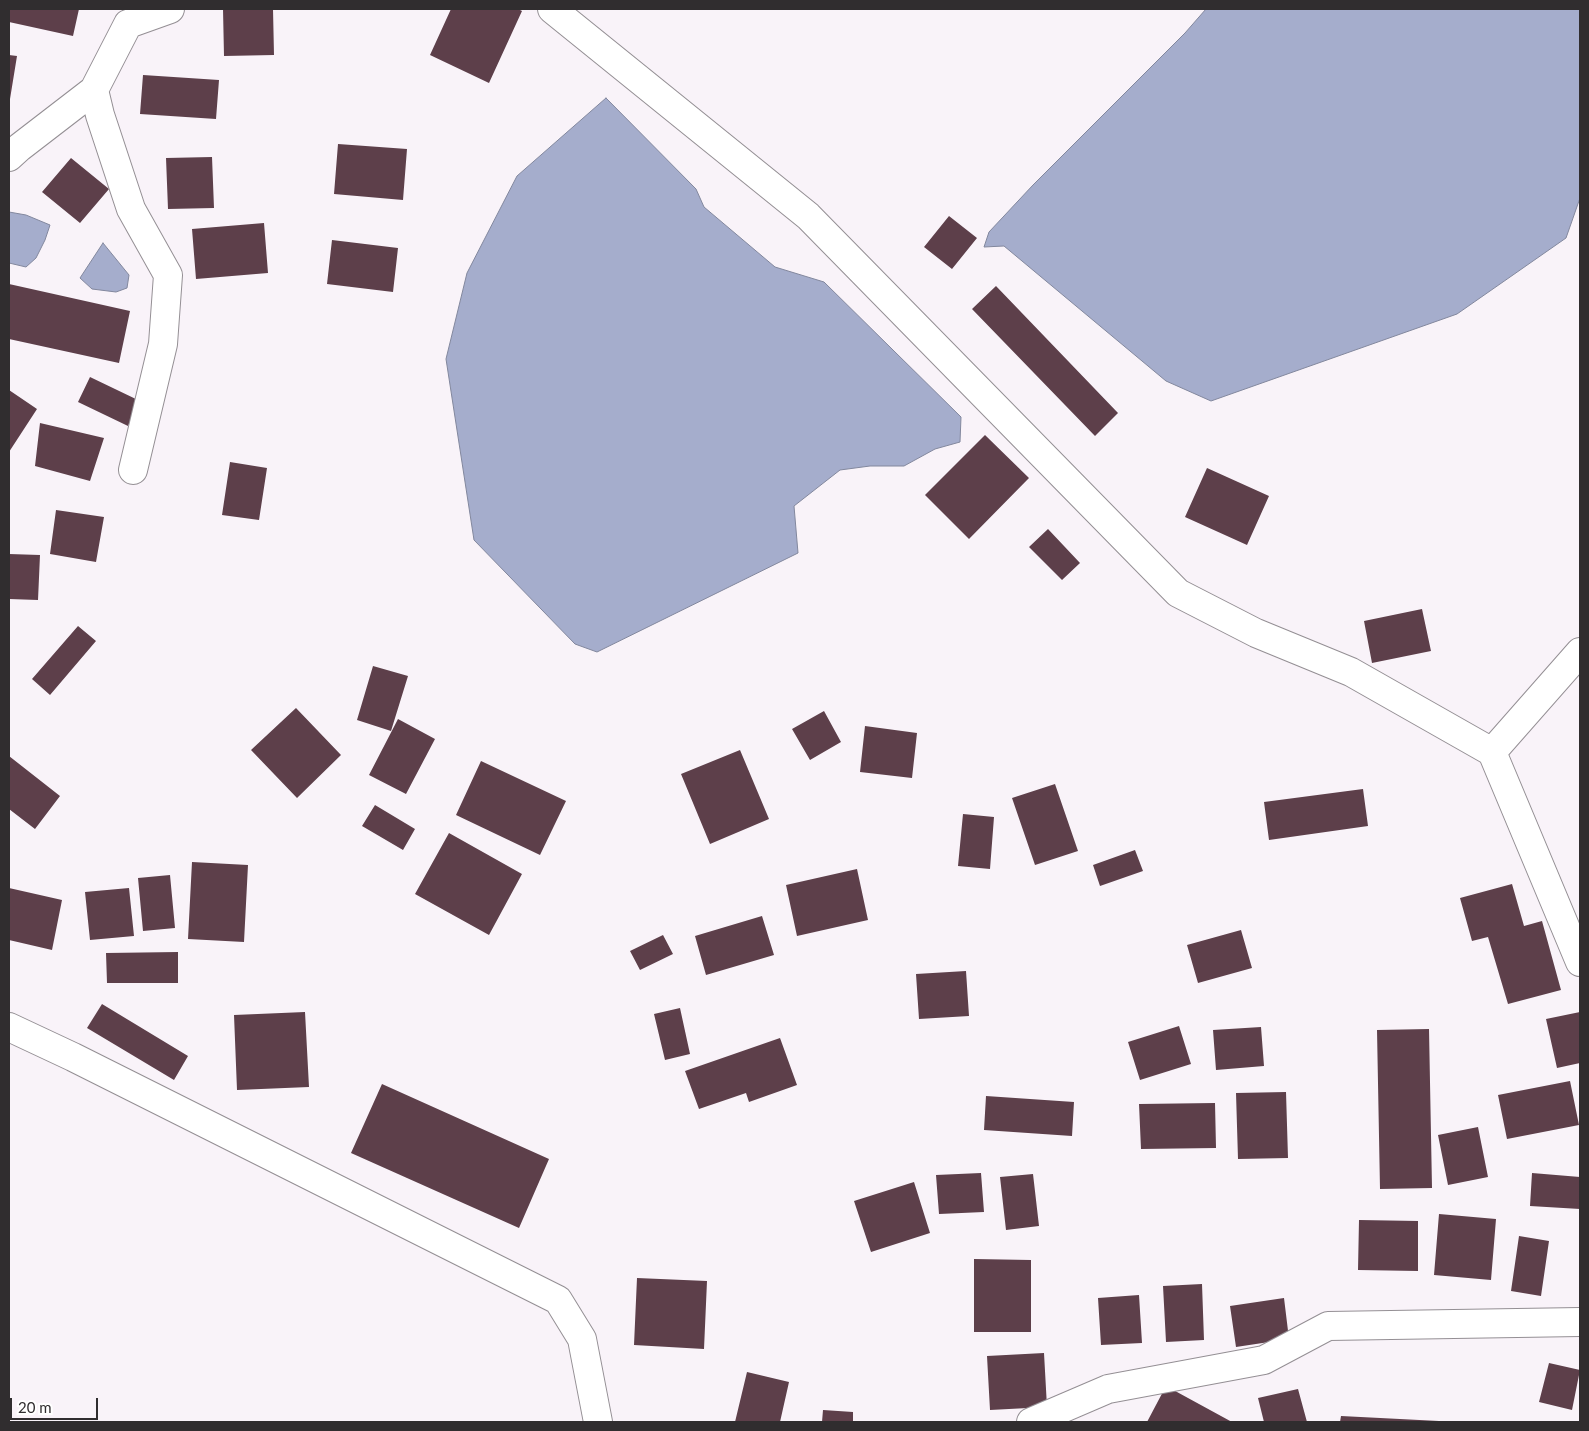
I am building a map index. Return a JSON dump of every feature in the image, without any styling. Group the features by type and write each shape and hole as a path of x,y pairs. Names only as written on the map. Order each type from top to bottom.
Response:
{"street":[{"path":"9,157 94,90 128,24 170,9"},
{"path":"552,9 808,216 1178,592 1256,633 1351,672 1492,752 1580,962"},
{"path":"94,90 100,115 131,209 168,275 163,344 133,470"},
{"path":"1492,752 1580,652"},
{"path":"9,1027 73,1057 558,1300 582,1338 598,1422"},
{"path":"1031,1422 1108,1389 1264,1360 1328,1326 1580,1322"}],"water":[{"path":"1206,9 1580,9 1580,198 1566,238 1457,314 1211,401 1166,381 1004,246 984,247 989,232 1033,185 1185,33"},
{"path":"606,98 696,189 704,207 775,267 824,282 961,417 960,442 935,449 904,466 870,466 840,470 794,506 798,553 597,652 575,644 474,540 446,359 467,273 517,176"},
{"path":"9,212 26,215 50,225 36,258 26,267 9,263"},
{"path":"103,243 129,275 127,288 116,292 92,289 80,278"}],"building":[{"path":"9,9 79,9 73,36 9,22"},
{"path":"223,9 273,9 274,55 224,56"},
{"path":"451,9 518,9 522,11 489,83 430,55"},
{"path":"9,55 17,56 10,99 9,99"},
{"path":"143,75 219,80 216,119 140,114"},
{"path":"338,144 407,149 403,200 334,194"},
{"path":"212,157 214,208 168,209 166,158"},
{"path":"71,158 109,189 80,223 42,192"},
{"path":"949,216 977,238 952,269 924,247"},
{"path":"264,223 268,273 196,279 192,229"},
{"path":"332,240 398,248 393,292 327,284"},
{"path":"9,284 130,311 119,363 9,339"},
{"path":"996,286 1118,413 1095,436 972,309"},
{"path":"90,377 140,401 128,426 78,402"},
{"path":"9,390 37,409 9,452"},
{"path":"40,423 104,438 90,481 35,466"},
{"path":"985,435 1029,478 969,539 925,495"},
{"path":"230,462 267,468 259,520 222,515"},
{"path":"1207,468 1269,496 1247,545 1185,517"},
{"path":"56,510 104,517 96,562 50,554"},
{"path":"1048,529 1080,563 1062,580 1029,547"},
{"path":"9,554 40,555 38,600 9,599"},
{"path":"1422,609 1431,651 1372,663 1364,621"},
{"path":"78,626 96,641 50,695 32,679"},
{"path":"373,666 408,676 391,731 357,720"},
{"path":"296,708 341,755 297,798 251,750"},
{"path":"824,711 841,742 810,760 792,729"},
{"path":"398,719 435,739 406,794 369,775"},
{"path":"865,726 917,733 912,778 860,772"},
{"path":"740,750 769,819 710,844 681,774"},
{"path":"9,756 60,796 35,829 9,809"},
{"path":"481,761 566,801 540,855 456,815"},
{"path":"1055,784 1078,851 1035,865 1012,798"},
{"path":"1363,789 1368,826 1269,840 1264,802"},
{"path":"375,805 415,829 403,850 362,826"},
{"path":"963,814 994,817 990,869 958,866"},
{"path":"449,833 522,874 489,935 415,894"},
{"path":"1135,850 1143,871 1100,886 1093,865"},
{"path":"192,862 248,865 244,942 188,939"},
{"path":"857,869 868,920 797,936 786,885"},
{"path":"170,875 175,928 143,931 138,878"},
{"path":"1512,884 1524,926 1542,921 1561,990 1508,1004 1488,937 1472,941 1460,898"},
{"path":"9,888 62,900 52,950 9,940"},
{"path":"129,888 134,936 90,940 85,892"},
{"path":"762,916 774,955 706,975 695,936"},
{"path":"1241,930 1252,968 1198,983 1187,945"},
{"path":"663,935 673,954 640,970 630,951"},
{"path":"178,952 178,983 107,983 106,953"},
{"path":"966,971 969,1016 919,1019 916,974"},
{"path":"102,1004 188,1056 174,1080 87,1028"},
{"path":"680,1008 690,1054 665,1060 654,1014"},
{"path":"305,1012 309,1087 237,1090 234,1015"},
{"path":"1580,1012 1580,1063 1557,1068 1546,1019"},
{"path":"1179,1026 1191,1064 1140,1080 1128,1042"},
{"path":"1261,1027 1264,1066 1216,1070 1213,1030"},
{"path":"1429,1029 1432,1188 1380,1189 1377,1030"},
{"path":"780,1038 797,1085 749,1102 746,1093 699,1109 685,1071"},
{"path":"1570,1081 1579,1125 1507,1139 1498,1095"},
{"path":"382,1084 549,1159 519,1228 351,1153"},
{"path":"1286,1092 1288,1158 1238,1159 1236,1093"},
{"path":"986,1096 1074,1102 1072,1136 984,1130"},
{"path":"1215,1103 1216,1148 1141,1149 1139,1104"},
{"path":"1478,1127 1488,1177 1448,1185 1438,1135"},
{"path":"981,1173 984,1212 939,1214 936,1175"},
{"path":"1532,1173 1580,1177 1580,1209 1530,1206"},
{"path":"1033,1174 1039,1226 1006,1230 1000,1177"},
{"path":"914,1182 930,1233 871,1252 854,1201"},
{"path":"1439,1214 1496,1219 1491,1280 1434,1275"},
{"path":"1359,1220 1418,1221 1418,1271 1358,1270"},
{"path":"1519,1236 1549,1241 1541,1296 1511,1291"},
{"path":"974,1259 1031,1260 1031,1332 974,1332"},
{"path":"637,1278 707,1281 704,1349 634,1345"},
{"path":"1202,1284 1204,1340 1166,1342 1163,1286"},
{"path":"1139,1295 1142,1343 1101,1345 1098,1298"},
{"path":"1284,1298 1289,1339 1236,1347 1230,1306"},
{"path":"1044,1353 1047,1407 990,1410 987,1356"},
{"path":"1549,1363 1580,1370 1572,1410 1539,1402"},
{"path":"747,1372 789,1382 780,1422 735,1422"},
{"path":"1166,1386 1232,1422 1147,1422"},
{"path":"1298,1389 1307,1422 1264,1422 1258,1398"},
{"path":"823,1410 853,1412 853,1422 822,1422"},
{"path":"1341,1416 1439,1421 1439,1422 1340,1422"}]}
